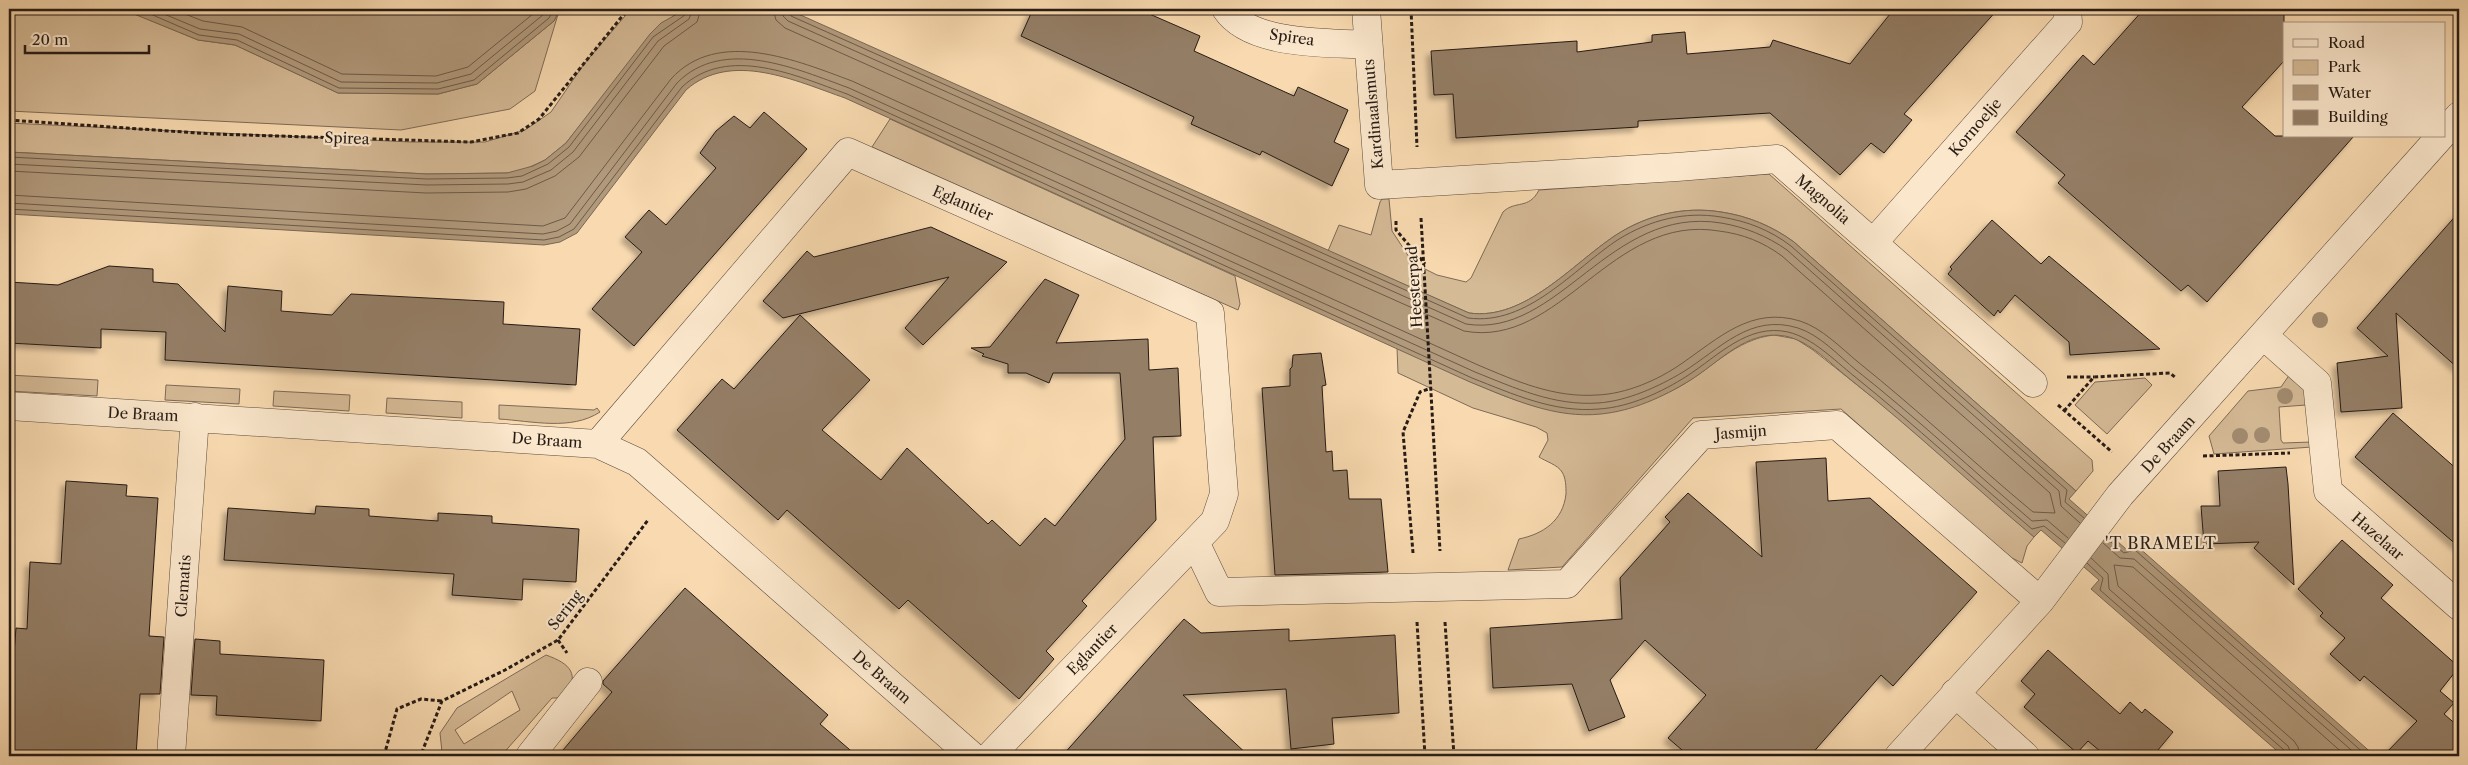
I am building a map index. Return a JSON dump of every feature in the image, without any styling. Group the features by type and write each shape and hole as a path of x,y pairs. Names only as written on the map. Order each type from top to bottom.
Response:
{"street":[{"name":"Spirea","path":"1226,9 1234,20 1270,37 1368,45"},
{"name":"Kardinaalsmuts","path":"1366,9 1379,185 1407,184"},
{"name":"Kornoelje","path":"1874,243 2068,22 2067,9"},
{"path":"2446,131 2459,116"},
{"name":"De Braam","path":"1899,756 2040,601 2129,486 2206,402 2439,138"},
{"name":"Eglantier","path":"598,444 848,152 1210,313 1224,494 1215,520 990,756"},
{"name":"Magnolia","path":"1407,184 1777,159 2033,383"},
{"name":"Hazelaar","path":"2264,336 2317,383 2328,491 2459,606"},
{"name":"De Braam","path":"9,406 196,416 598,444 637,462 972,756"},
{"name":"Clematis","path":"171,756 196,416"},
{"name":"Jasmijn","path":"1194,542 1219,592 1567,584 1701,435 1837,425 2040,601"},
{"path":"530,756 588,682"},
{"path":"1955,693 2025,756"}],"path":[{"name":"Spirea","path":"9,120 213,134 471,142 518,133 539,119 628,9"},
{"path":"1411,9 1407,184 1396,230 1425,264"},
{"name":"Heesterpad","path":"1407,184 1425,264 1431,388"},
{"path":"2064,411 2094,377 2170,373 2206,402"},
{"path":"2033,383 2064,411 2129,486"},
{"path":"2168,444 2196,457 2324,452"},
{"name":"Sering","path":"384,756 397,709 421,699 442,701 505,670 558,640 643,526 673,494"},
{"path":"416,756 422,752 442,701"},
{"path":"422,752 428,756"}],"green space":[{"path":"9,9 135,9 135,14 198,40 235,45 338,93 438,94 477,84 554,21 559,11 535,91 510,109 401,130 9,111"},
{"path":"631,9 686,9 674,15 608,90 566,143 545,160 521,171 507,173 427,174 9,152 9,123 411,142 485,142 525,130 551,112 584,64"},
{"path":"890,119 1235,276 1240,304 1238,310 872,147"},
{"path":"1769,174 2092,460 2093,471 2076,491 1794,242 1777,231 1750,219 1707,210 1680,211 1653,217 1616,235 1565,275 1529,299 1509,308 1490,313 1469,313 1328,251 1339,225 1371,235 1380,202 1382,199 1389,199 1392,231 1413,263 1437,275 1466,282 1471,278 1503,212 1512,206 1531,200 1539,190"},
{"path":"1774,335 1796,339 1813,350 1890,411 2034,537 2027,546 2022,563 2006,555 1841,409 1693,418 1562,567 1508,570 1519,539 1544,530 1556,519 1564,503 1566,488 1563,474 1558,467 1539,457 1548,440 1547,433 1536,427 1473,408 1398,373 1397,348 1468,381 1535,406 1568,412 1603,412 1639,404 1679,387 1736,348 1748,342"},
{"path":"2290,374 2303,386 2309,399 2306,405 2279,407 2281,440 2283,443 2312,442 2312,447 2214,454 2209,436 2248,391 2281,387"},
{"path":"9,375 98,380 97,396 9,391"},
{"path":"2145,378 2152,385 2107,434 2075,405 2095,382"},
{"path":"166,385 240,389 239,404 165,400"},
{"path":"274,391 350,395 349,411 273,406"},
{"path":"387,398 462,402 462,418 386,413"},
{"path":"499,405 594,410 597,408 600,412 589,418 577,421 538,423 499,419"},
{"path":"546,655 555,658 567,666 572,676 570,690 565,698 552,698 501,756 445,756 442,752 440,733 457,708","holes":["512,691 520,710 464,744 455,730"]}],"water":[{"path":"135,9 560,9 554,21 477,84 438,94 338,93 235,45 198,40 134,14"},
{"path":"686,9 787,9 1469,313 1490,313 1509,308 1529,299 1565,275 1616,235 1653,217 1680,211 1707,210 1741,216 1759,222 1794,242 2076,491 2069,499 2126,549 2132,542 2137,546 2375,756 2283,756 2091,589 2099,580 2041,530 2034,537 1898,418 1812,348 1794,339 1771,335 1745,342 1679,387 1658,398 1624,410 1584,415 1550,411 1518,401 1470,382 845,98 785,77 743,70 723,72 704,78 686,90 577,233 560,242 544,245 9,214 9,152 427,174 507,173 533,166 545,160 566,143 650,34 661,23"}],"building":[{"path":"1033,9 1138,9 1200,36 1194,51 1294,96 1298,87 1348,110 1334,142 1349,149 1332,186 1262,151 1260,155 1191,124 1194,117 1021,36"},
{"path":"1894,9 1998,9 1904,114 1912,120 1884,153 1871,143 1840,175 1770,113 1638,121 1638,127 1456,138 1453,94 1434,95 1431,51 1577,41 1577,52 1652,42 1652,35 1685,32 1687,54 1770,47 1773,40 1850,64"},
{"path":"2144,9 2284,9 2283,62 2242,107 2275,136 2283,136 2283,138 2352,138 2207,302 2188,285 2181,291 2058,183 2065,175 2016,132 2083,55 2094,65"},
{"path":"764,112 807,149 634,346 592,309 642,252 625,237 649,210 666,225 716,168 700,153 716,131 734,116 750,128"},
{"path":"2459,212 2459,369 2396,313 2402,408 2341,412 2337,363 2388,356 2357,328"},
{"path":"1992,220 2041,264 2049,256 2160,349 2070,355 2069,342 2015,295 2000,313 1998,310 1994,316 1948,274 1952,269 1950,267"},
{"path":"931,227 1007,262 923,345 905,328 949,277 783,318 763,301 807,251 814,257"},
{"path":"109,266 153,269 153,282 178,284 225,332 228,286 282,291 281,311 332,315 351,294 504,302 503,324 580,329 576,385 165,360 166,332 101,329 101,348 9,343 9,282 58,285"},
{"path":"1045,279 1079,295 1056,343 1148,339 1149,370 1178,368 1181,436 1153,437 1156,520 1082,601 1087,606 1046,651 1054,659 1019,699 908,600 899,609 787,510 778,520 677,430 722,379 734,389 800,315 870,380 822,430 881,480 907,448 988,524 992,520 1020,546 1045,518 1055,526 1125,439 1120,373 1053,373 1049,383 1026,373 1008,373 1008,364 982,356 984,354 971,348 990,347"},
{"path":"1321,353 1326,385 1322,386 1326,452 1332,451 1333,471 1347,470 1349,499 1381,499 1388,572 1275,575 1262,388 1290,386 1290,369 1292,367 1293,355"},
{"path":"2393,413 2459,471 2459,547 2355,457"},
{"path":"1826,458 1828,501 1870,498 1977,592 1893,686 1881,675 1810,756 1689,756 1668,738 1706,695 1645,640 1610,680 1625,717 1589,731 1572,684 1493,688 1490,628 1622,619 1620,578 1670,522 1665,517 1688,493 1762,557 1756,462"},
{"path":"2286,467 2294,585 2254,548 2259,542 2204,544 2201,506 2220,506 2218,471"},
{"path":"66,481 127,485 126,496 158,498 149,636 164,637 160,694 140,694 136,756 9,756 9,716 16,628 27,629 30,562 61,564"},
{"path":"316,506 369,509 369,516 438,521 438,513 492,516 492,523 579,529 576,582 523,579 522,600 452,595 454,574 224,560 228,508 315,514"},
{"path":"2342,540 2393,585 2381,598 2459,667 2440,691 2454,703 2444,714 2459,727 2459,756 2383,756 2417,721 2364,676 2360,681 2330,654 2345,638 2320,616 2323,613 2298,589"},
{"path":"685,588 828,715 820,724 857,756 558,756 612,692 603,684 603,681"},
{"path":"1184,619 1201,633 1289,629 1289,641 1395,635 1399,713 1332,718 1334,744 1291,749 1286,689 1183,695 1249,756 1062,756"},
{"path":"195,639 220,641 220,654 324,660 321,721 216,715 217,696 191,695"},
{"path":"2048,650 2120,714 2130,702 2142,713 2145,709 2173,732 2153,756 2106,756 2088,741 2077,753 2024,707 2035,694 2021,681"}],"district":[{"name":"'T BRAMELT","path":"2161,543"}]}
